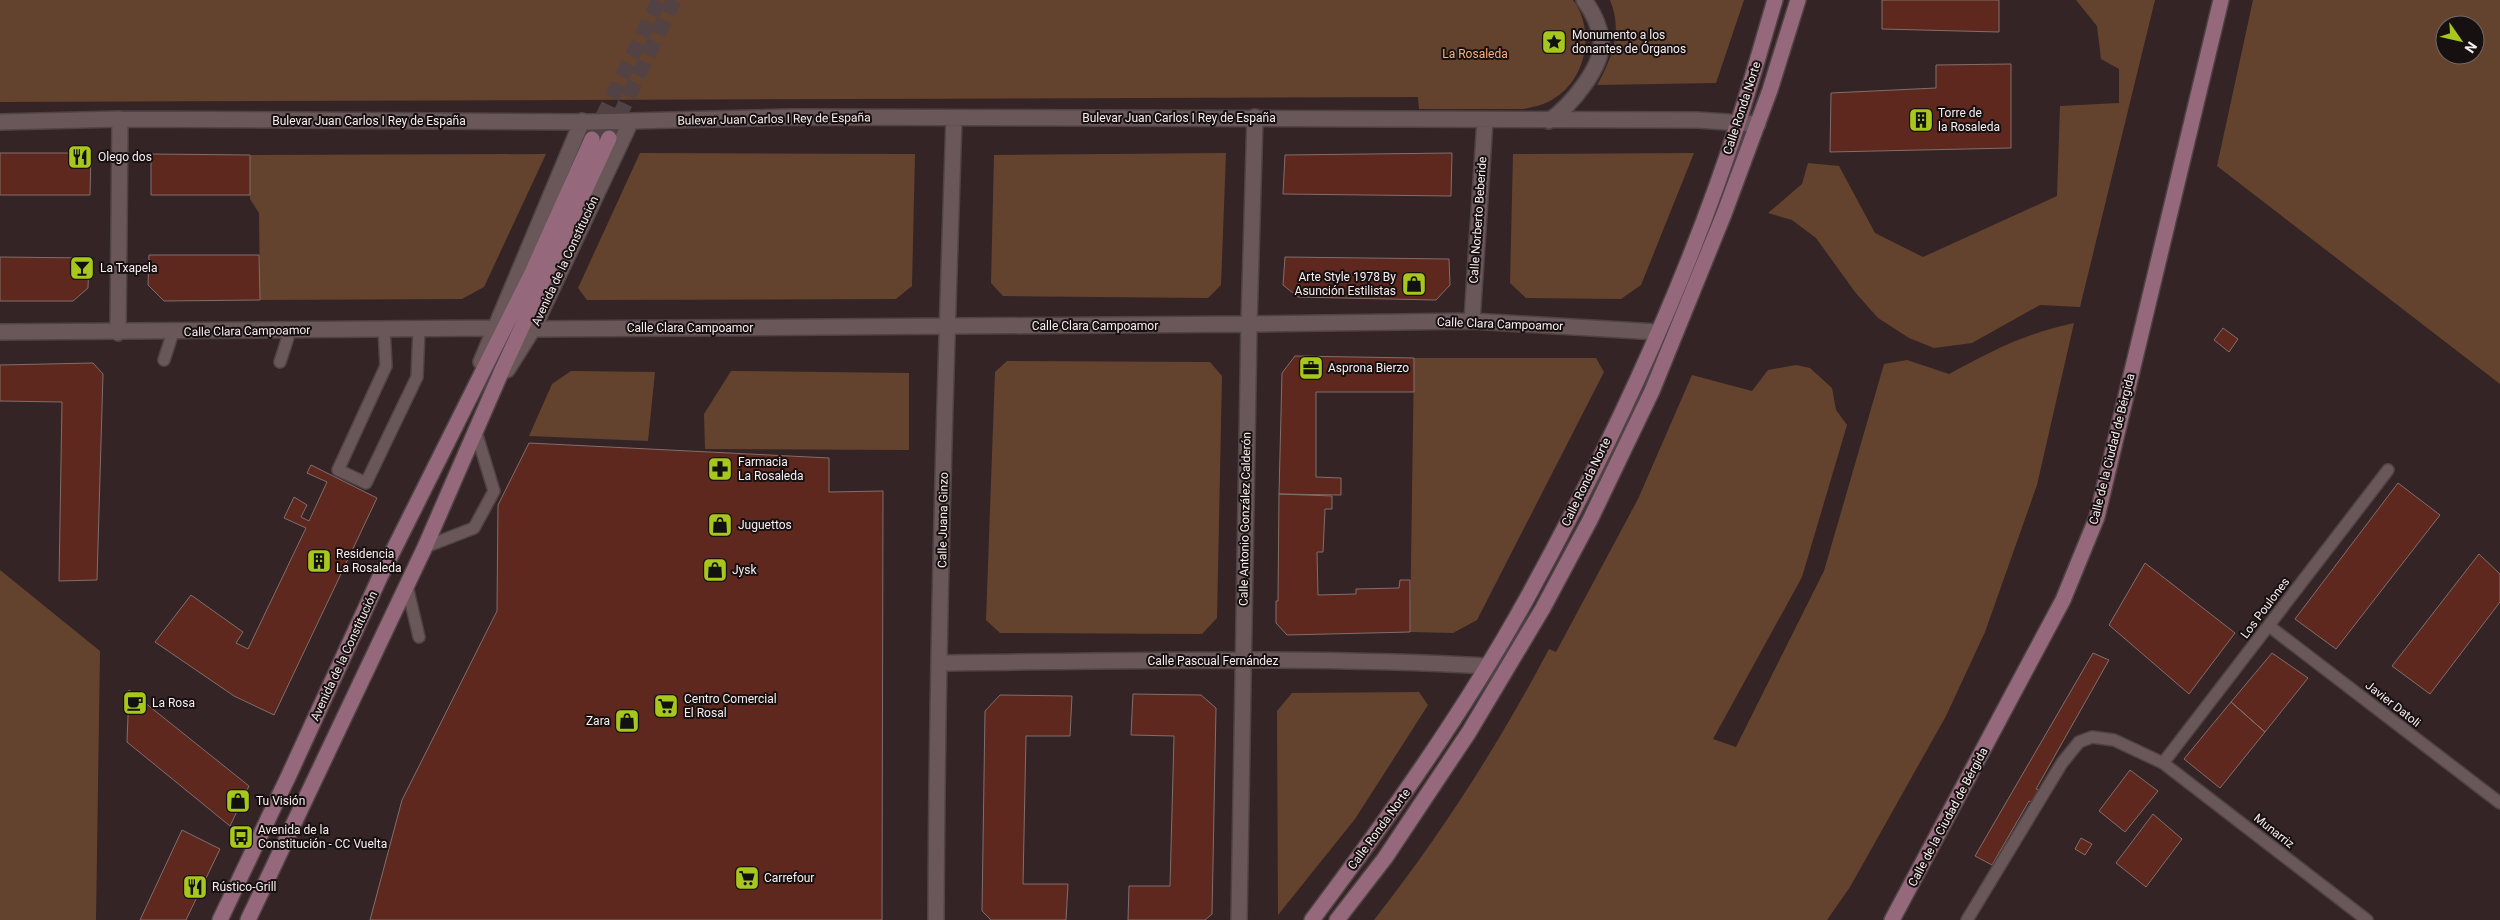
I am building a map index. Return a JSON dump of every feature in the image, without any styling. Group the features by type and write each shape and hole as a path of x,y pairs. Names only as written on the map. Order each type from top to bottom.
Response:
{"street":[{"path":"1549,121 1559,114 1578,93 1594,68 1600,54 1602,40 1596,17 1584,0"},
{"name":"Calle Ronda Norte","path":"1312,920 1404,795 1487,666 1525,601 1572,512 1657,332 1704,219 1739,121 1775,0"},
{"name":"Calle Ronda Norte","path":"1337,920 1390,851 1469,732 1543,608 1590,520 1652,391 1758,124 1798,0"},
{"name":"Calle de la Ciudad de Bérgida","path":"1892,920 2062,600 2097,517 2222,0"},
{"name":"Bulevar Juan Carlos I Rey de España","path":"0,122 120,120 631,121 790,118 1255,117 1549,121 1739,121 1758,124"},
{"name":"Calle Antonio González Calderón","path":"1239,920 1242,661 1255,117"},
{"name":"Calle Juana Ginzo","path":"936,920 947,327 954,119"},
{"path":"118,333 120,120"},
{"name":"Calle Norberto Beberide","path":"1472,321 1485,120"},
{"name":"Avenida de la Constitución","path":"470,393 494,328 541,224 582,121"},
{"name":"Avenida de la Constitución","path":"491,396 533,329 631,121"},
{"name":"Avenida de la Constitución","path":"248,920 407,586 491,396 610,138"},
{"name":"Avenida de la Constitución","path":"220,920 380,577 470,393 532,273 592,139"},
{"name":"Calle Clara Campoamor","path":"533,329 947,327 1472,321 1657,332"},
{"name":"Calle Clara Campoamor","path":"0,332 118,333 153,329 173,332 494,328"},
{"name":"Calle Pascual Fernández","path":"940,663 1242,661 1430,663 1487,666"}],"lane":[{"path":"384,330 386,366 338,470 366,484 417,377 419,329"},
{"path":"280,362 290,331"},
{"path":"164,360 173,332"},
{"path":"425,547 474,528 494,491 476,432"},
{"name":"Los Poulones","path":"2164,763 2388,470"},
{"path":"407,586 419,637"},
{"name":"Javier Datoli","path":"2269,626 2500,803"},
{"name":"Munarriz","path":"1967,920 2023,824 2062,763 2079,742 2092,737 2114,740 2164,763 2367,920"}],"green space":[{"name":"La Rosaleda","path":"0,0 1573,0 1580,12 1585,38 1581,65 1567,88 1549,102 1523,109 1419,109 1418,97 0,102"},
{"path":"1610,0 1744,0 1716,83 1597,85 1607,65 1616,33 1614,11"},
{"path":"2076,0 2155,0 2080,307 2040,305 1972,343 1934,348 1909,338 1878,318 1855,292 1816,238 1792,220 1768,213 1802,184 1808,163 1839,166 1875,233 1923,257 2057,196 2060,106 2119,103 2119,69 2101,59 2097,26"},
{"path":"2253,0 2500,0 2500,384 2217,166"},
{"path":"640,153 915,154 912,286 896,299 587,300 578,288"},
{"path":"1226,153 1221,285 1208,298 1003,296 991,283 994,155"},
{"path":"1694,153 1641,285 1621,299 1526,298 1510,283 1513,154"},
{"path":"546,154 484,287 462,299 260,300 259,213 250,199 250,155"},
{"path":"2074,323 2037,485 1985,632 1946,716 1850,887 1827,920 1374,920 1422,856 1468,789 1510,720 1549,649 1556,652 1638,499 1692,375 1752,391 1768,370 1796,365 1810,368 1832,388 1836,410 1847,425 1802,577 1713,739 1736,747 1824,571 1884,364 1907,360 1949,374 1995,350 2024,338"},
{"path":"1414,358 1596,358 1604,372 1477,620 1453,633 1410,632"},
{"path":"1007,361 1210,362 1222,376 1217,618 1202,634 1000,633 986,620 995,372"},
{"path":"571,371 655,372 648,441 529,436 552,384"},
{"path":"731,371 909,373 909,450 705,449 704,414"},
{"path":"0,570 100,651 96,920 0,920"},
{"path":"1419,692 1428,705 1355,819 1278,915 1277,711 1292,693"}],"building":[{"path":"1882,0 1999,0 1999,32 1882,29"},
{"name":"Torre de la Rosaleda","path":"2011,64 2011,148 1830,152 1831,93 1936,88 1936,65"},
{"path":"0,153 91,153 90,195 0,195"},
{"path":"1452,153 1451,196 1283,194 1285,155"},
{"path":"151,154 250,155 250,195 151,195"},
{"path":"149,255 259,255 260,300 164,301 148,285"},
{"path":"0,257 89,258 88,288 73,301 0,301"},
{"path":"1285,257 1449,259 1450,285 1436,300 1298,297 1283,285"},
{"path":"2223,328 2238,339 2229,352 2214,340"},
{"path":"1295,356 1414,358 1414,392 1316,392 1316,477 1341,478 1341,495 1279,494 1282,373"},
{"path":"93,363 103,374 97,580 59,581 62,402 0,401 0,365"},
{"name":"Centro Comercial El Rosal","path":"529,443 829,458 829,492 883,491 882,920 370,920 402,800 497,611 498,505"},
{"name":"Residencia La Rosaleda","path":"311,465 377,498 274,715 234,696 155,642 191,595 243,632 236,643 248,649 306,528 284,518 294,497 307,505 301,517 309,521 327,482 307,473"},
{"path":"2398,483 2440,515 2336,649 2295,619"},
{"path":"1279,494 1332,496 1332,509 1325,509 1323,552 1317,552 1318,595 1356,594 1356,589 1399,588 1400,580 1410,580 1410,632 1287,635 1276,623"},
{"path":"2479,554 2500,574 2500,602 2430,694 2392,666"},
{"path":"2145,563 2235,633 2189,694 2109,625"},
{"path":"2093,653 2109,660 2036,789 2039,790 2032,803 2029,801 1992,865 1975,856"},
{"path":"2272,653 2308,678 2265,732 2231,702"},
{"path":"129,690 249,786 230,826 127,742"},
{"path":"1133,694 1201,695 1216,708 1212,914 1205,920 1128,920 1129,886 1170,886 1174,736 1131,735"},
{"path":"1000,695 1072,696 1070,736 1026,736 1023,884 1068,884 1066,920 991,920 982,911 985,711"},
{"path":"2231,702 2265,732 2220,788 2184,759"},
{"path":"2130,770 2158,791 2125,832 2099,811"},
{"path":"2153,814 2182,839 2146,887 2116,863"},
{"path":"182,830 220,849 186,920 140,920"},
{"path":"2081,838 2092,844 2085,855 2075,849"}],"tunnel":[{"path":"592,139 659,0"},
{"path":"609,138 674,0"}],"place":[{"name":"Monumento a los donantes de Órganos","path":"1554,42"},
{"name":"Torre de la Rosaleda","path":"1921,120"},
{"name":"Olego dos","path":"80,157"},
{"name":"La Txapela","path":"82,268"},
{"name":"Arte Style 1978 By Asunción Estilistas","path":"1414,284"},
{"name":"Asprona Bierzo","path":"1311,368"},
{"name":"Farmacia La Rosaleda","path":"720,469"},
{"name":"Juguettos","path":"720,525"},
{"name":"Residencia La Rosaleda","path":"319,561"},
{"name":"Jysk","path":"715,570"},
{"name":"La Rosa","path":"135,703"},
{"name":"Centro Comercial El Rosal","path":"666,706"},
{"name":"Zara","path":"627,721"},
{"name":"Tu Visión","path":"238,801"},
{"name":"Avenida de la Constitución - CC Vuelta","path":"241,837"},
{"name":"Carrefour","path":"747,878"},
{"name":"Rústico-Grill","path":"195,887"}]}
